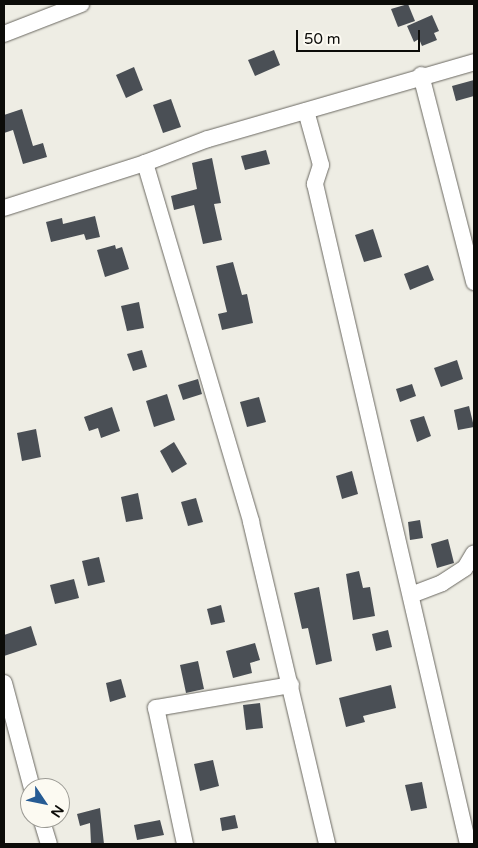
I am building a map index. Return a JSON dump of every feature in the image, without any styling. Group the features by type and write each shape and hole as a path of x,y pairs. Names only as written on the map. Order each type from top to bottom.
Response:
{"street":[{"path":"4,34 81,4"},
{"path":"4,208 145,163 208,139 421,75 474,62"},
{"path":"421,75 474,282"},
{"path":"306,111 321,165 315,184 468,844"},
{"path":"145,163 252,522 327,844"},
{"path":"411,595 442,583 465,568 474,553"},
{"path":"4,683 29,778"},
{"path":"185,844 156,708 291,685"},
{"path":"44,828 49,844"}],"building":[{"path":"408,4 415,21 398,27 391,9"},
{"path":"432,15 439,31 434,33 437,40 422,46 419,39 414,42 407,26"},
{"path":"274,50 280,65 255,76 248,60"},
{"path":"134,67 143,90 126,98 116,75"},
{"path":"474,80 474,96 456,101 452,86"},
{"path":"171,99 181,127 163,133 153,105"},
{"path":"22,109 33,146 43,143 47,157 23,164 13,130 4,133 4,115"},
{"path":"266,150 270,164 245,170 241,156"},
{"path":"212,158 221,203 214,204 222,240 203,244 194,205 174,210 171,196 197,189 192,163"},
{"path":"95,216 100,237 86,240 84,234 51,242 46,222 62,218 63,224"},
{"path":"373,229 382,257 364,262 355,235"},
{"path":"115,245 116,249 122,247 129,269 105,277 97,250"},
{"path":"233,262 242,295 247,294 253,323 222,330 218,314 227,312 216,266"},
{"path":"428,265 434,280 410,290 404,274"},
{"path":"139,302 144,328 127,331 121,306"},
{"path":"142,350 147,367 133,371 127,354"},
{"path":"457,360 463,379 441,387 434,368"},
{"path":"198,379 202,394 183,400 178,385"},
{"path":"412,384 416,396 400,402 396,389"},
{"path":"167,394 175,420 154,427 146,401"},
{"path":"259,397 266,422 247,427 240,402"},
{"path":"469,406 474,427 458,430 454,410"},
{"path":"112,407 120,431 101,438 98,428 89,431 84,417"},
{"path":"424,416 431,436 417,442 410,420"},
{"path":"36,429 41,457 22,461 17,433"},
{"path":"174,442 187,464 172,473 160,451"},
{"path":"352,471 358,494 342,499 336,476"},
{"path":"138,493 143,519 126,522 121,497"},
{"path":"196,498 203,522 188,526 181,502"},
{"path":"420,520 423,538 410,540 408,522"},
{"path":"448,539 454,563 437,568 431,544"},
{"path":"99,557 105,582 88,586 82,561"},
{"path":"359,571 363,588 370,587 375,616 353,620 346,574"},
{"path":"74,579 79,598 55,604 50,585"},
{"path":"319,587 332,661 316,665 308,628 302,629 294,593"},
{"path":"221,605 225,622 211,625 207,609"},
{"path":"31,626 37,645 4,656 4,635"},
{"path":"388,630 392,647 376,651 372,634"},
{"path":"255,643 260,660 250,663 252,673 233,678 226,651"},
{"path":"198,661 204,689 186,693 180,665"},
{"path":"121,679 126,697 110,702 106,683"},
{"path":"391,685 396,708 363,716 365,722 346,727 339,698"},
{"path":"260,703 263,728 246,730 243,705"},
{"path":"213,760 219,786 200,791 194,764"},
{"path":"422,782 427,808 411,811 405,785"},
{"path":"100,808 104,844 91,844 90,823 80,826 77,814"},
{"path":"235,815 238,828 222,831 220,818"},
{"path":"160,820 164,835 137,840 134,825"}]}
